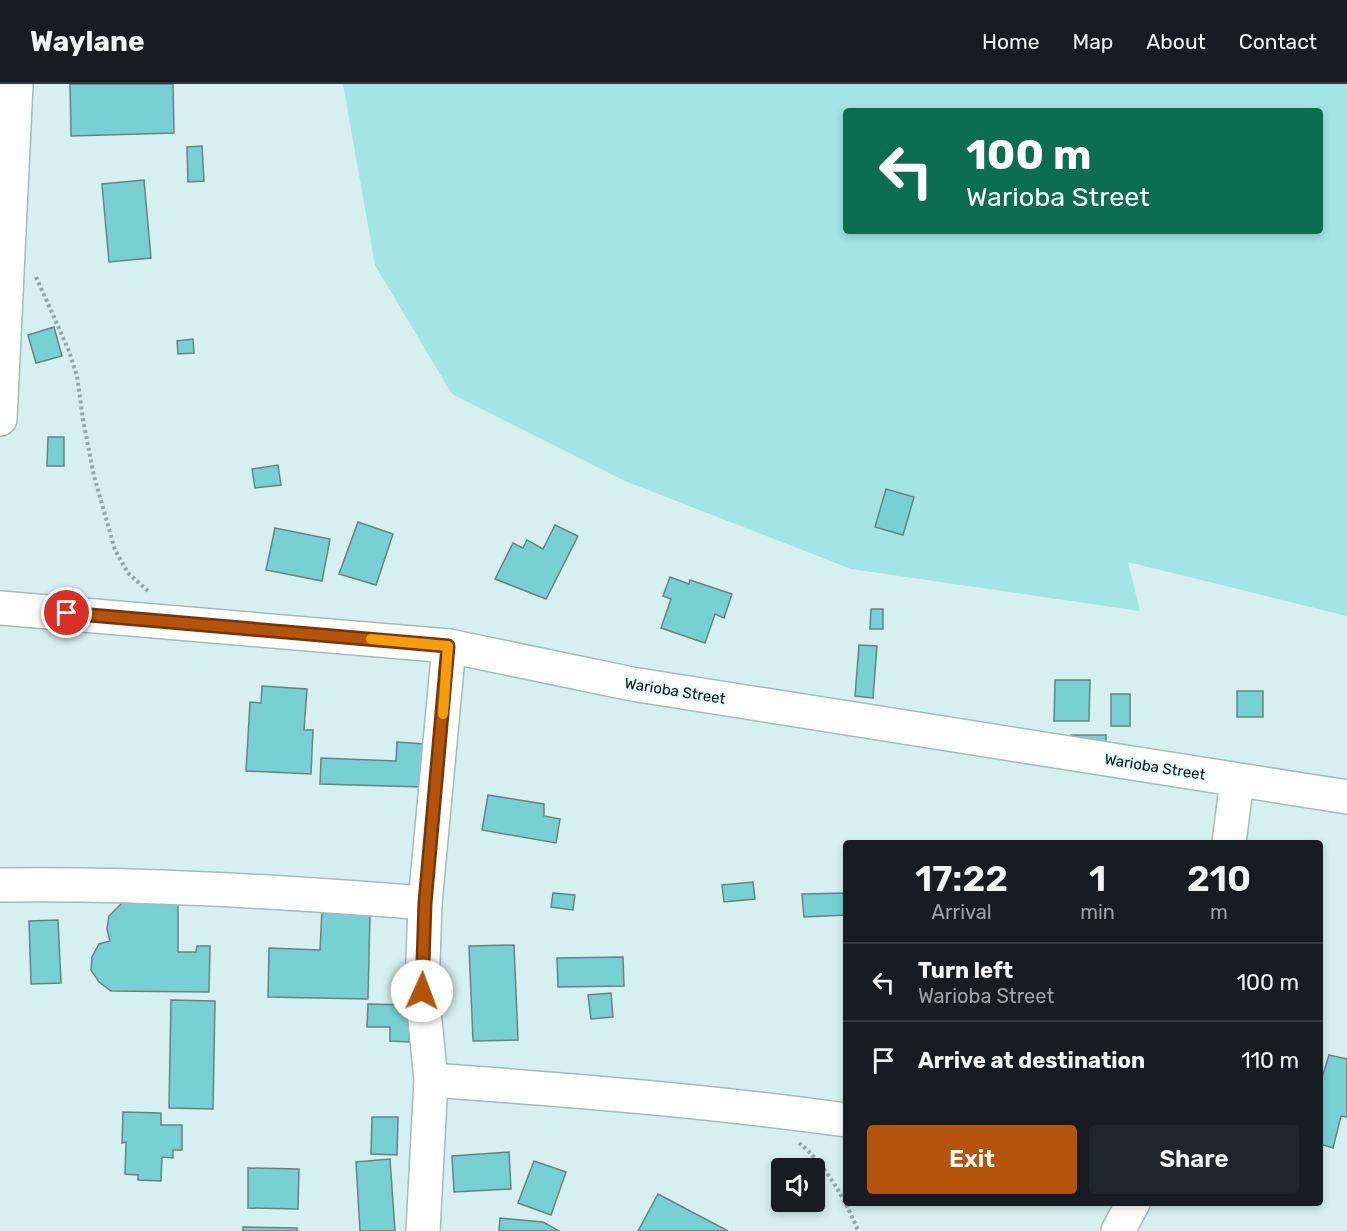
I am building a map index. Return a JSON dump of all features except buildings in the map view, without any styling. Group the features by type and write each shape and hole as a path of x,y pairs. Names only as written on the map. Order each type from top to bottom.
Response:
{"street":[{"path":"0,419 16,84"},
{"name":"Warioba Street","path":"0,608 448,646 632,684 1347,797"},
{"path":"423,1231 431,1080 422,991 425,903 448,646"},
{"path":"1229,840 1237,780"},
{"path":"0,885 191,887 425,903"},
{"path":"431,1080 722,1104 843,1120"},
{"path":"1118,1231 1131,1206"}],"path":[{"path":"35,273 78,376 83,420 94,476 115,550 128,573 179,623"},
{"path":"790,1136 807,1150 843,1201"},
{"path":"846,1206 858,1231"}],"shaded area":[{"path":"343,84 1347,84 1347,616 1128,562 1140,611 851,569 625,481 452,394 375,265"}],"slow traffic":[{"path":"371,639 448,646 443,714"}],"route":[{"path":"67,613 448,646 438,781 425,903 422,991"}]}
